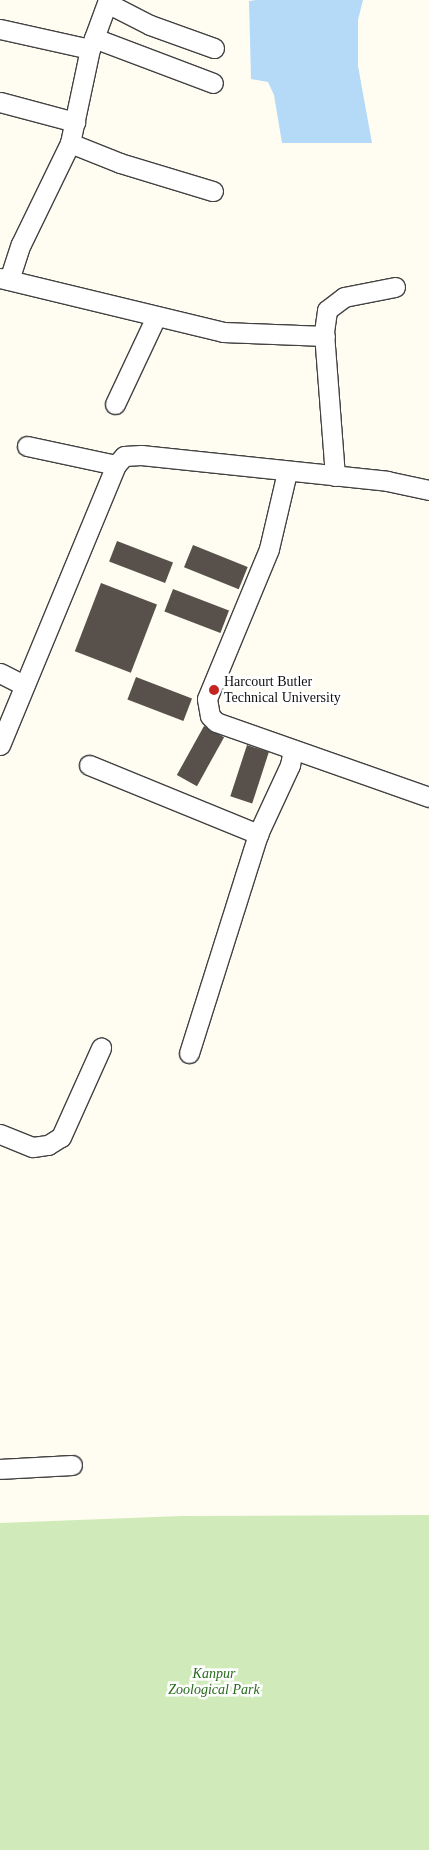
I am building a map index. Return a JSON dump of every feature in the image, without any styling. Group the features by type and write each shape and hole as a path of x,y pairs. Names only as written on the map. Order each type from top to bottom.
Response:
{"street":[{"path":"214,48 150,25 108,1 92,43 70,143 4,279 156,318 223,332 325,336"},
{"path":"0,30 92,43 212,83"},
{"path":"0,102 75,122"},
{"path":"70,143 120,163 213,190"},
{"path":"335,476 325,336 327,310 334,302 344,298 395,287"},
{"path":"115,404 156,318"},
{"path":"27,446 116,465"},
{"path":"0,745 116,465 124,456 141,455 335,476 429,490"},
{"path":"287,472 268,549 207,706 216,722 429,797"},
{"path":"0,673 24,686"},
{"path":"189,1053 258,834 290,765 293,750"},
{"path":"88,765 258,834"},
{"path":"0,1134 33,1147 48,1145 61,1137 101,1048"},
{"path":"0,1469 72,1465"}],"green space":[{"name":"Kanpur Zoological Park","path":"429,1515 429,1850 0,1850 0,1523 181,1516"}],"water":[{"path":"363,0 358,20 358,66 372,143 282,143 274,95 268,82 251,79 249,1"}],"building":[{"path":"117,541 173,563 165,583 109,562"},
{"path":"193,545 248,567 239,589 184,567"},
{"path":"101,583 157,605 131,673 75,651"},
{"path":"173,589 229,611 220,633 164,611"},
{"path":"136,677 192,699 183,721 127,699"},
{"path":"204,726 224,737 197,786 177,775"},
{"path":"247,745 269,752 252,803 230,796"}],"place":[{"name":"Harcourt Butler Technical University","path":"214,690"}]}
